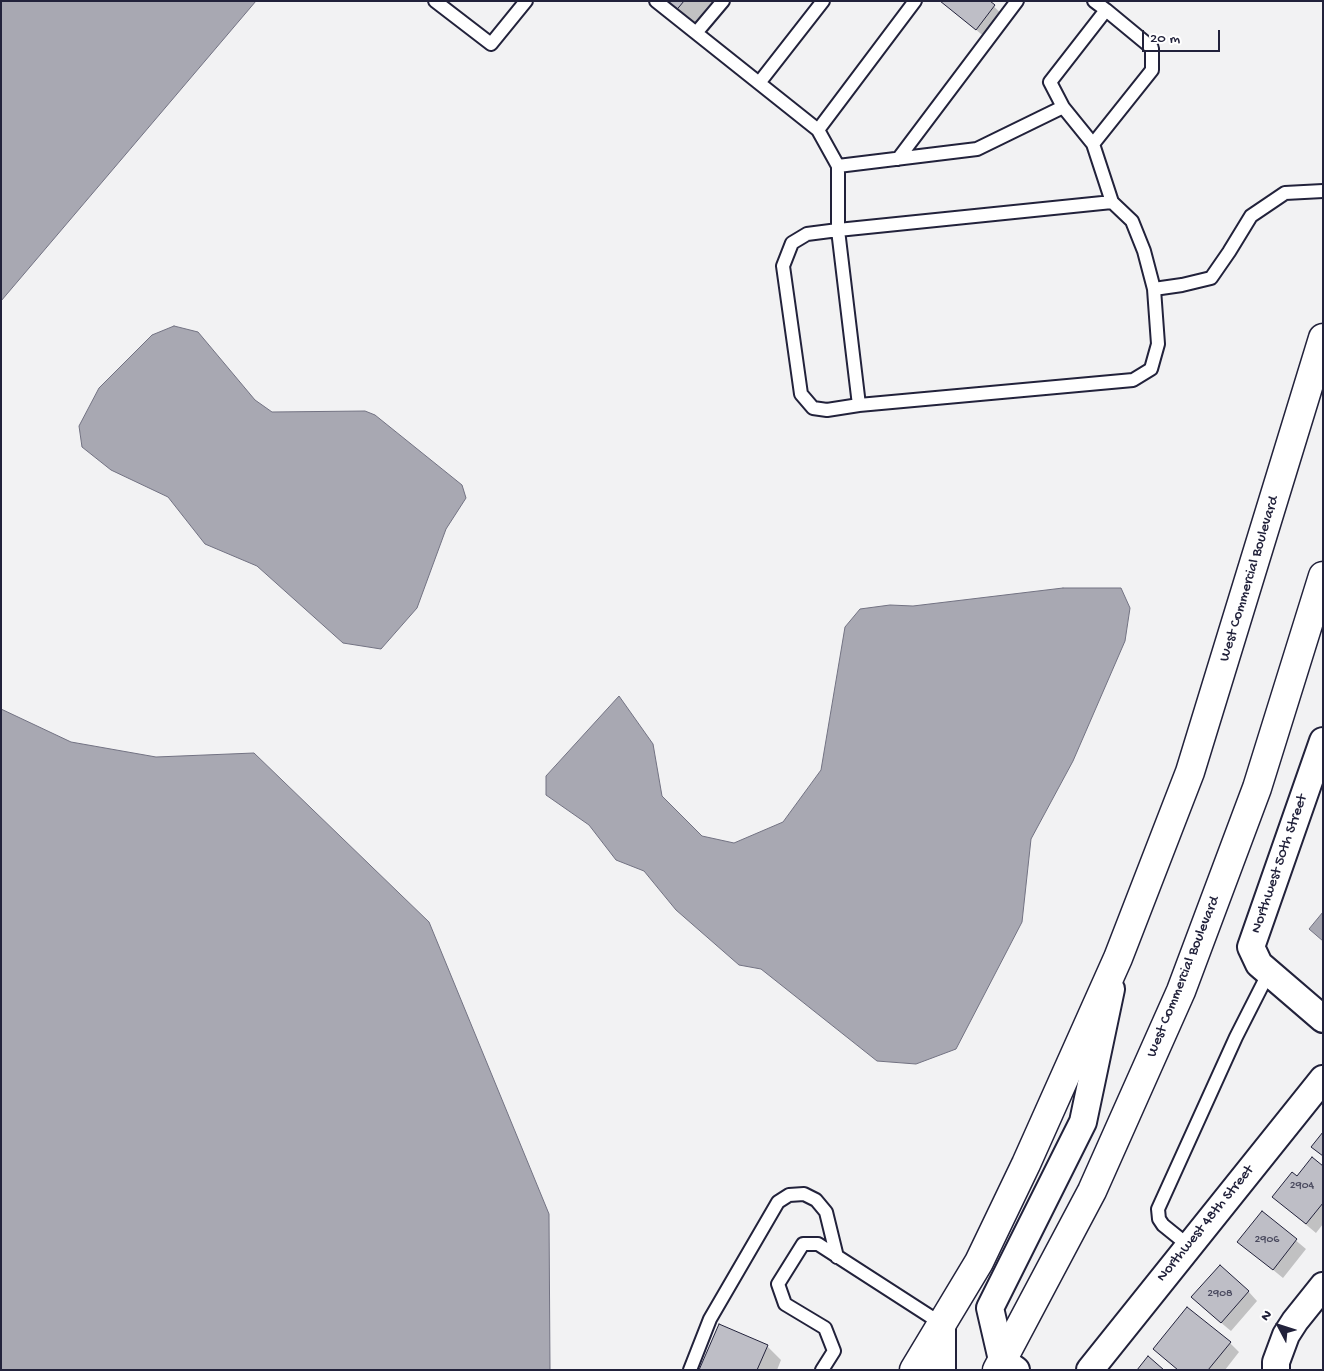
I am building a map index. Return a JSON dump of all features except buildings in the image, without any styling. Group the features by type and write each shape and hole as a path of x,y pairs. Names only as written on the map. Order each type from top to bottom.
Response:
{"highway":[{"name":"West Commercial Boulevard","path":"914,1370 984,1254 1118,958 1190,772 1323,338"},
{"name":"West Commercial Boulevard","path":"1005,1367 1092,1191 1181,991 1257,788 1323,576"}],"street":[{"name":"Northwest 50th Street","path":"1323,741 1251,947 1259,964 1323,1019"},
{"name":"West Commercial Boulevard","path":"1005,1367 990,1308 1083,1122 1118,958"},
{"name":"Northwest 48th Street","path":"1090,1370 1323,1079"},
{"path":"1276,1370 1276,1362 1286,1335 1323,1286"},
{"path":"942,1324 942,1370"}],"lane":[{"path":"436,1 491,44 526,1"},
{"path":"656,1 818,130 838,166 838,230 859,405"},
{"path":"696,33 723,1"},
{"path":"759,83 823,1"},
{"path":"818,130 915,1"},
{"path":"898,159 1017,1"},
{"path":"1093,144 1152,70 1152,48 1094,1"},
{"path":"1106,10 1050,82 1063,107 1093,144 1112,202 1132,221 1144,251 1154,289 1158,344 1151,368 1133,380 859,405 827,410 813,408 801,394 783,266 792,243 807,234 838,230 1112,202"},
{"path":"838,166 977,149 1063,107"},
{"path":"1154,289 1211,278 1251,216 1285,193 1323,191"},
{"path":"1189,1246 1163,1226 1159,1219 1158,1209 1236,1036 1269,972"},
{"path":"690,1370 710,1319 778,1202 790,1195 804,1194 816,1200 826,1212 837,1256"},
{"path":"822,1370 834,1351 825,1328 785,1304 778,1284 803,1244 818,1244 942,1324"}],"shaded area":[{"path":"1,1 256,1 1,301"},
{"path":"174,326 198,332 255,400 272,412 365,411 375,415 462,485 466,498 446,529 417,608 381,649 343,643 257,566 205,544 168,497 111,470 82,447 79,426 99,388 152,335"},
{"path":"1063,588 1121,588 1130,608 1125,641 1073,761 1031,839 1022,922 956,1049 916,1064 877,1061 761,969 739,965 676,910 644,871 616,860 589,825 546,795 546,776 619,696 653,744 662,796 702,836 734,843 783,822 821,770 845,627 860,609 890,605 913,606"},
{"path":"1,709 71,742 156,757 254,753 429,922 549,1214 550,1370 1,1370"},
{"path":"1323,912 1323,941 1309,929"}]}
